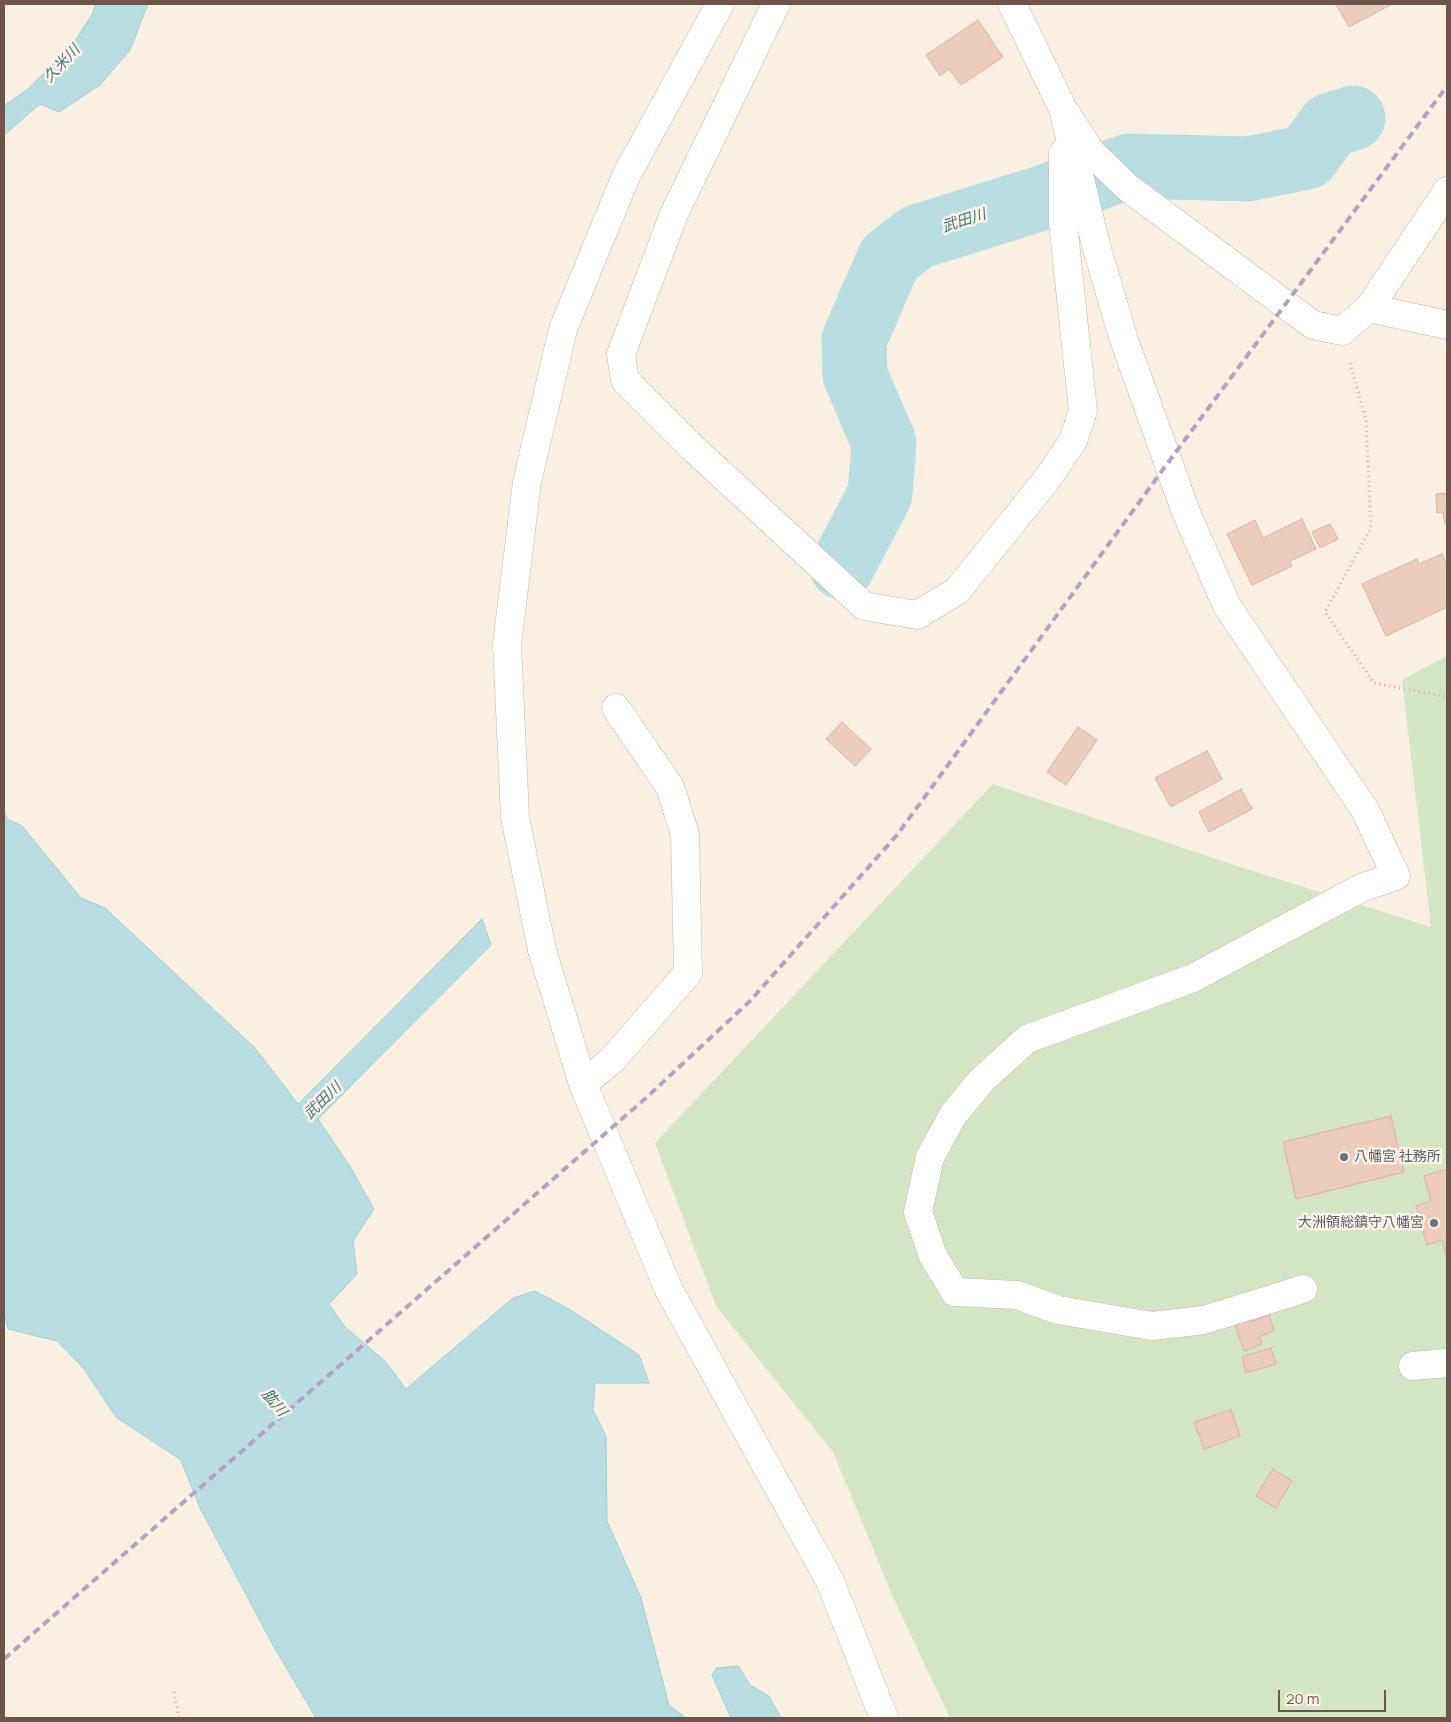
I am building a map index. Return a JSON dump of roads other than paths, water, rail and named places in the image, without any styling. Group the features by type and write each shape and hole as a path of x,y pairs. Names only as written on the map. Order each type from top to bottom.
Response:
{"street":[{"path":"720,4 626,176 563,329 527,482 507,644 515,817 542,950 583,1084 669,1290 830,1581 884,1718"},
{"path":"776,4 674,214 621,354 624,380 702,457 864,606 917,616 957,591 1048,478 1072,442 1083,411 1063,223 1063,108"},
{"path":"1012,4 1063,108 1092,153 1126,187 1313,325 1342,331 1370,308 1447,191"},
{"path":"1063,108 1097,248 1124,340 1186,512 1227,606 1365,810 1396,876 1361,888 1193,978 1027,1039 981,1080 953,1115 930,1157 918,1212 933,1256 955,1292 1017,1296 1058,1310 1152,1326 1204,1320 1303,1289"},
{"path":"1370,308 1447,325"},
{"path":"583,1084 612,1060 688,973 685,834 670,787 616,708"},
{"path":"1413,1366 1447,1363"}],"water":[{"name":"久米川","path":"95,4 148,4 130,50 100,85 59,112 40,104 4,135 4,106 28,89 73,44 93,13"},
{"name":"肱川","path":"4,812 7,819 22,826 81,898 105,908 255,1048 298,1104 482,919 491,945 318,1119 351,1168 374,1209 353,1241 357,1274 329,1304 345,1327 385,1361 406,1389 513,1298 535,1291 569,1309 639,1355 649,1383 595,1383 593,1410 606,1436 607,1521 641,1598 669,1705 686,1718 316,1718 274,1647 200,1508 181,1460 116,1417 84,1369 57,1341 8,1329 4,1312"},
{"path":"738,1666 750,1685 769,1696 781,1718 731,1718 712,1675 716,1668"}],"waterway":[{"name":"武田川","path":"842,567 880,494 884,443 855,375 854,340 889,259 917,237 1045,197 1129,166 1248,169 1307,157 1330,125 1353,118"}],"railway":[{"path":"4,1659 647,1097 750,1001 897,835 1167,464 1447,86"}],"place":[{"name":"八幡宮 社務所","path":"1344,1157"},
{"name":"大洲領総鎮守八幡宮","path":"1434,1223"}]}
